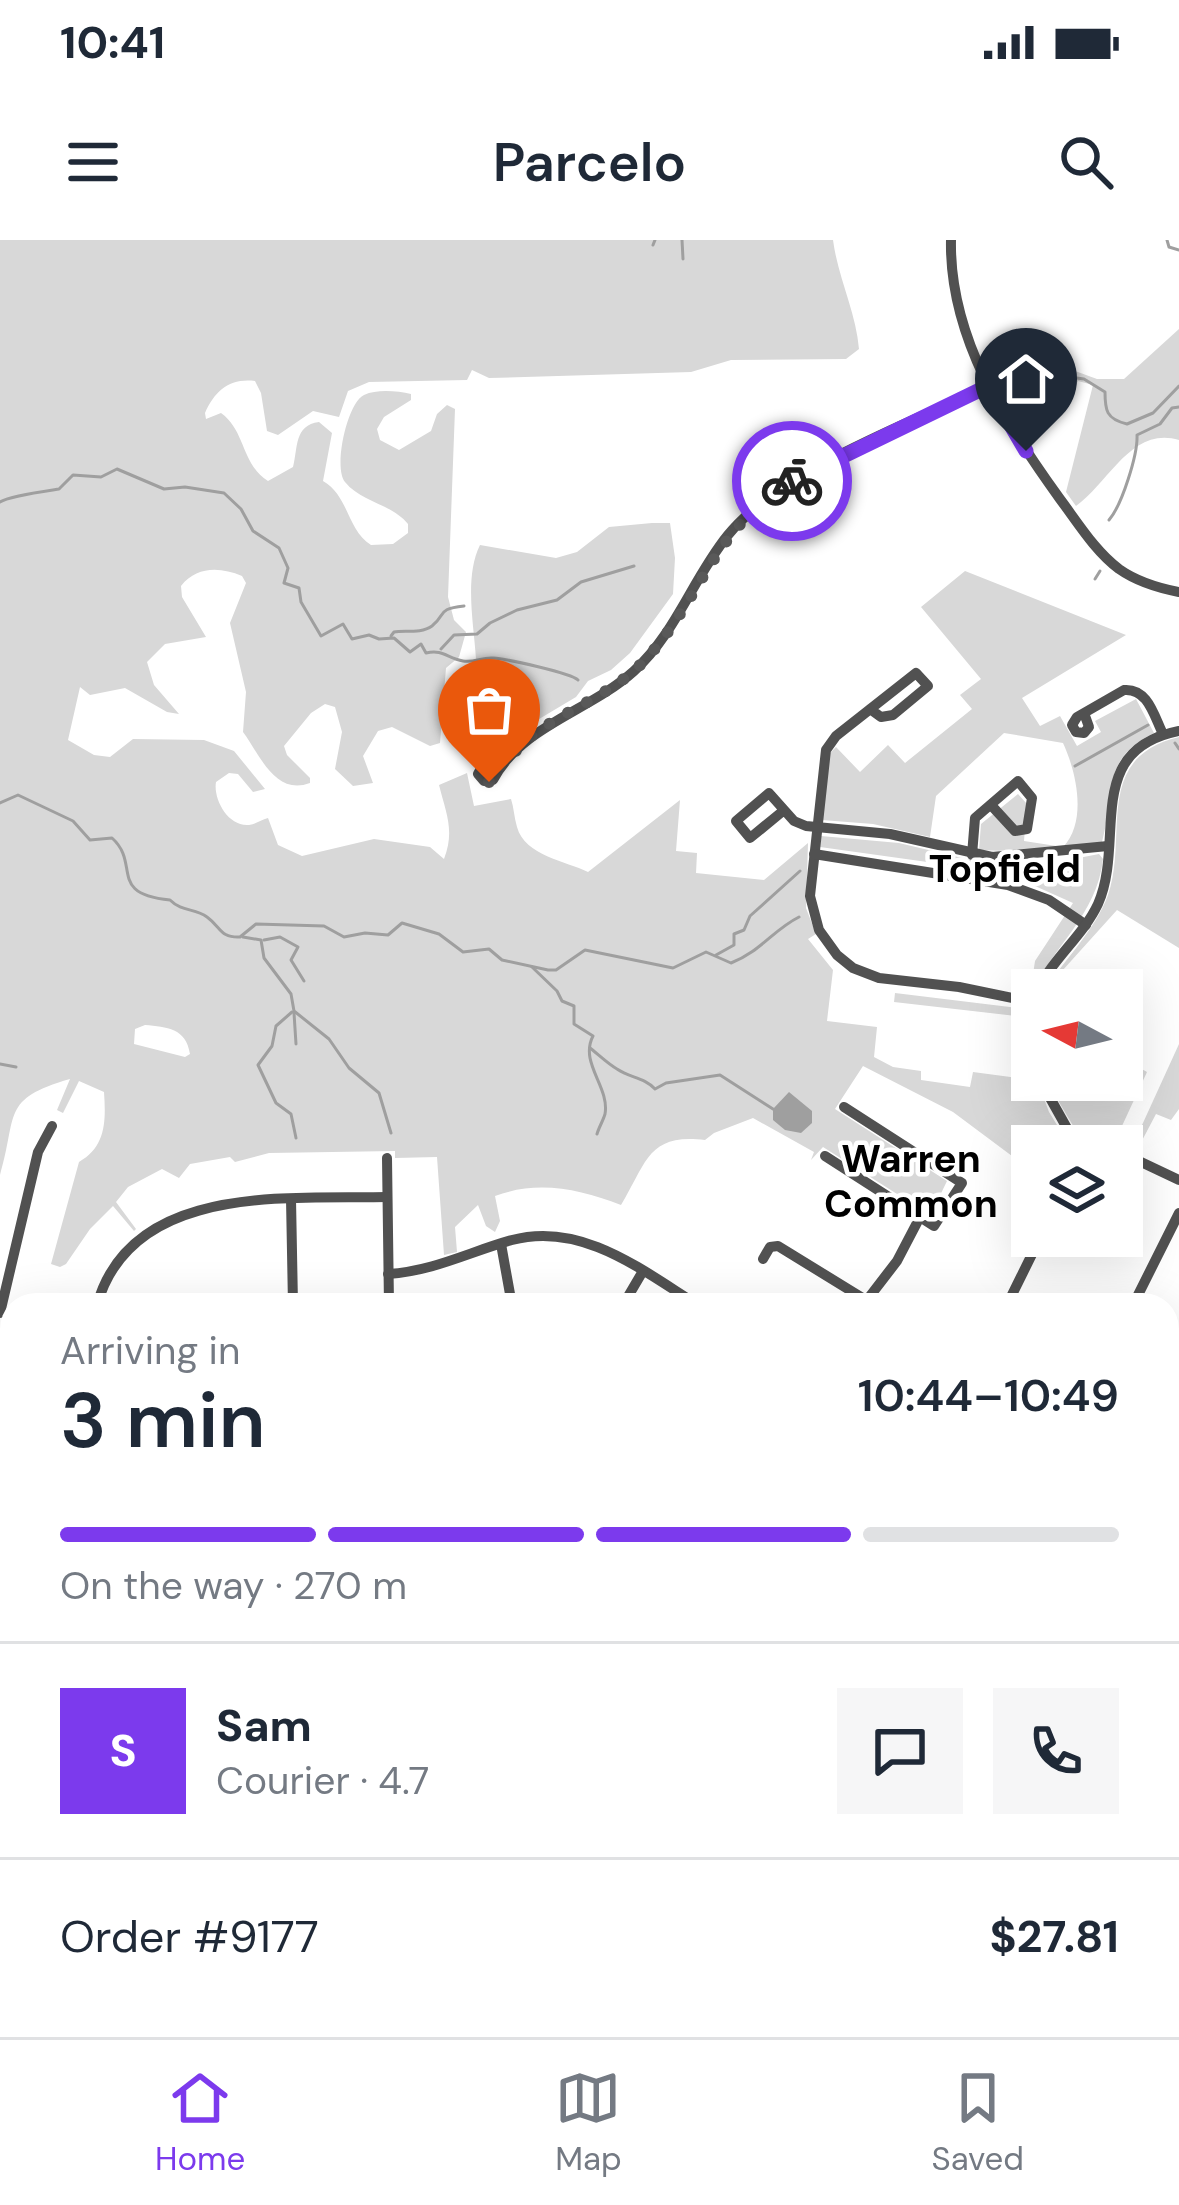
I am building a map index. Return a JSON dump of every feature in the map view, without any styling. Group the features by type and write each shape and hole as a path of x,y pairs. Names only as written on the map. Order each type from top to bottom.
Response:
{"street":[{"path":"950,240 958,308 988,386 1031,459 1103,555 1132,576 1179,592"},
{"path":"497,768 535,733 634,671 671,628 727,536 761,502 794,479 988,386"},
{"path":"870,709 887,717 928,686 916,673 870,709 836,736 826,750 810,882 813,913 828,944 853,968 879,978 959,986 1011,997"},
{"path":"1084,712 1132,689 1143,694 1163,734"},
{"path":"1050,969 1085,925 1101,895 1111,796 1119,773 1134,753 1163,734 1179,730"},
{"path":"972,855 975,818 1018,781 1031,798 1028,829 1015,831 991,805"},
{"path":"783,811 799,824 890,834 972,855 1018,857 1108,846"},
{"path":"814,854 1008,885 1049,900 1085,925"},
{"path":"825,1156 934,1226 962,1183 844,1107"},
{"path":"5,1293 38,1153 52,1126"},
{"path":"387,1158 388,1293"},
{"path":"1143,1164 1179,1180"},
{"path":"102,1293 112,1268 152,1228 189,1213 290,1199 388,1197"},
{"path":"290,1199 292,1293"},
{"path":"1139,1293 1179,1213"},
{"path":"875,1293 920,1217"},
{"path":"388,1274 425,1271 500,1244 544,1236 578,1240 609,1251 679,1293"},
{"path":"500,1244 510,1293"},
{"path":"763,1258 770,1247 778,1246 852,1293"},
{"path":"1013,1293 1031,1257"},
{"path":"630,1293 644,1271"}],"shaded area":[{"path":"0,240 833,240 859,349 846,359 731,360 691,372 489,378 472,370 467,380 369,382 348,391 339,417 313,411 278,435 267,431 255,381 224,388 209,405 206,419 221,413 229,420 253,466 268,481 293,467 305,428 319,422 332,433 323,481 371,545 393,544 408,533 408,524 352,489 342,475 344,436 358,400 375,392 411,394 411,400 384,417 377,429 380,440 399,450 431,431 437,414 447,405 455,409 448,597 454,620 466,632 459,657 446,668 440,743 430,746 392,727 378,731 363,756 373,783 353,786 335,769 342,732 335,707 325,704 311,713 284,746 310,783 287,784 278,779 243,732 246,692 230,623 246,583 242,576 217,570 194,575 181,586 182,597 206,637 165,644 147,662 154,685 179,714 125,688 90,695 80,687 68,740 94,755 110,757 133,739 204,740 234,751 265,789 253,792 238,774 229,773 216,782 224,811 241,824 268,818 278,845 302,856 374,839 430,847 444,859 449,831 439,785 467,773 474,806 511,799 517,827 528,845 588,872 680,800 676,851 697,853 696,873 764,880 808,843 806,908 816,934 808,939 833,970 827,1021 877,1027 874,1057 893,1067 921,1071 921,1080 970,1087 973,1072 1011,1077 1011,1101 1045,1101 1057,1125 1011,1125 1011,1155 953,1112 863,1066 835,1109 947,1181 932,1212 823,1147 811,1160 814,1152 753,1118 705,1140 660,1146 621,1205 558,1188 527,1188 495,1196 500,1221 495,1232 486,1226 478,1205 455,1227 457,1252 444,1255 437,1157 395,1158 395,1151 269,1153 235,1162 230,1157 190,1164 179,1178 162,1169 128,1187 116,1202 134,1231 113,1206 60,1267 51,1264 79,1162 95,1149 102,1132 104,1092 79,1081 63,1113 57,1110 70,1079 48,1086 22,1102 0,1175","holes":["145,1025 180,1034 190,1054 185,1057 134,1044 135,1029"]},
{"path":"1179,329 1179,440 1147,441 1134,449 1076,506 1066,492 1093,385 1078,381 1064,403 1040,403 1030,396 1031,383 1045,360 1097,379 1124,379"},
{"path":"670,523 673,594 630,653 611,670 588,681 576,697 524,728 501,750 475,754 470,732 476,671 471,586 480,545 556,558 577,552 609,527"},
{"path":"965,571 1126,635 1022,698 1040,726 1060,716 1077,746 1101,732 1095,721 1136,699 1154,733 1125,754 1117,767 1102,842 1072,848 979,850 981,824 1018,794 1027,804 1024,841 1063,847 1075,824 1075,781 1063,743 1004,733 936,796 930,837 873,824 822,820 830,753 836,747 860,772 888,745 905,763 972,709 960,695 981,679 921,607"},
{"path":"1179,737 1179,948 1117,910 1061,969 1103,908 1114,872 1124,780 1134,762 1152,747"},
{"path":"821,836 899,843 979,862 1048,864 1099,854 1103,859 1083,914 1045,969 1034,969 1073,903 1006,873 820,847"},
{"path":"895,993 1011,1007 1011,1015 894,1002"},
{"path":"1179,1044 1179,1109 1171,1120 1156,1114 1143,1139 1142,1125"},
{"path":"789,1092 812,1111 812,1123 801,1133 785,1130 773,1120 773,1109"},
{"path":"1058,1101 1134,1101 1122,1125 1073,1125"}],"waterway":[{"path":"653,245 655,240"},
{"path":"682,240 683,259"},
{"path":"1167,240 1169,247 1179,250"},
{"path":"1007,384 1014,390 1037,393 1043,392 1054,375 1084,379 1105,392 1106,409 1127,424 1153,413 1179,386"},
{"path":"1109,520 1128,479 1137,435 1160,424 1172,408 1179,407"},
{"path":"0,502 59,489 73,475 101,477 117,469 164,489 224,493 241,509 253,531 279,548 288,568 284,583 299,588 301,602 321,636 343,624 352,639 394,638 410,652 421,644 426,653 467,661 500,659 578,680"},
{"path":"441,649 454,635 477,634 517,610 557,600 581,582 634,566"},
{"path":"1095,579 1100,571"},
{"path":"391,636 428,628 446,610 464,606"},
{"path":"1075,766 1148,725"},
{"path":"1175,743 1179,749"},
{"path":"0,803 18,795 73,821 90,840 112,838 138,891 202,914 233,937 256,924 324,926 344,937 388,935 402,923 439,934 463,952 489,949 502,960 548,970 556,970 585,950 673,968 706,952 731,963 799,917"},
{"path":"716,955 734,945 734,934 744,930 750,916 800,871"},
{"path":"243,937 261,940 264,958 291,994 294,1011 329,1039 349,1068 379,1093 391,1133"},
{"path":"264,940 280,937 298,947 291,960 304,981"},
{"path":"532,967 562,1001 574,1006 574,1024 593,1036 590,1056 605,1104 597,1134"},
{"path":"292,1012 276,1026 272,1046 258,1065 276,1103 291,1114 296,1138"},
{"path":"294,1013 296,1044"},
{"path":"590,1048 655,1089 720,1075 773,1109"},
{"path":"0,1064 16,1067"}],"way so far":[{"path":"489,782 497,768 535,733 634,671 671,628 727,536 761,502 792,481"}],"district":[{"name":"Topfield","path":"1005,868"},
{"name":"Warren Common","path":"911,1180"}],"route":[{"path":"792,481 988,386 1026,451"}]}
